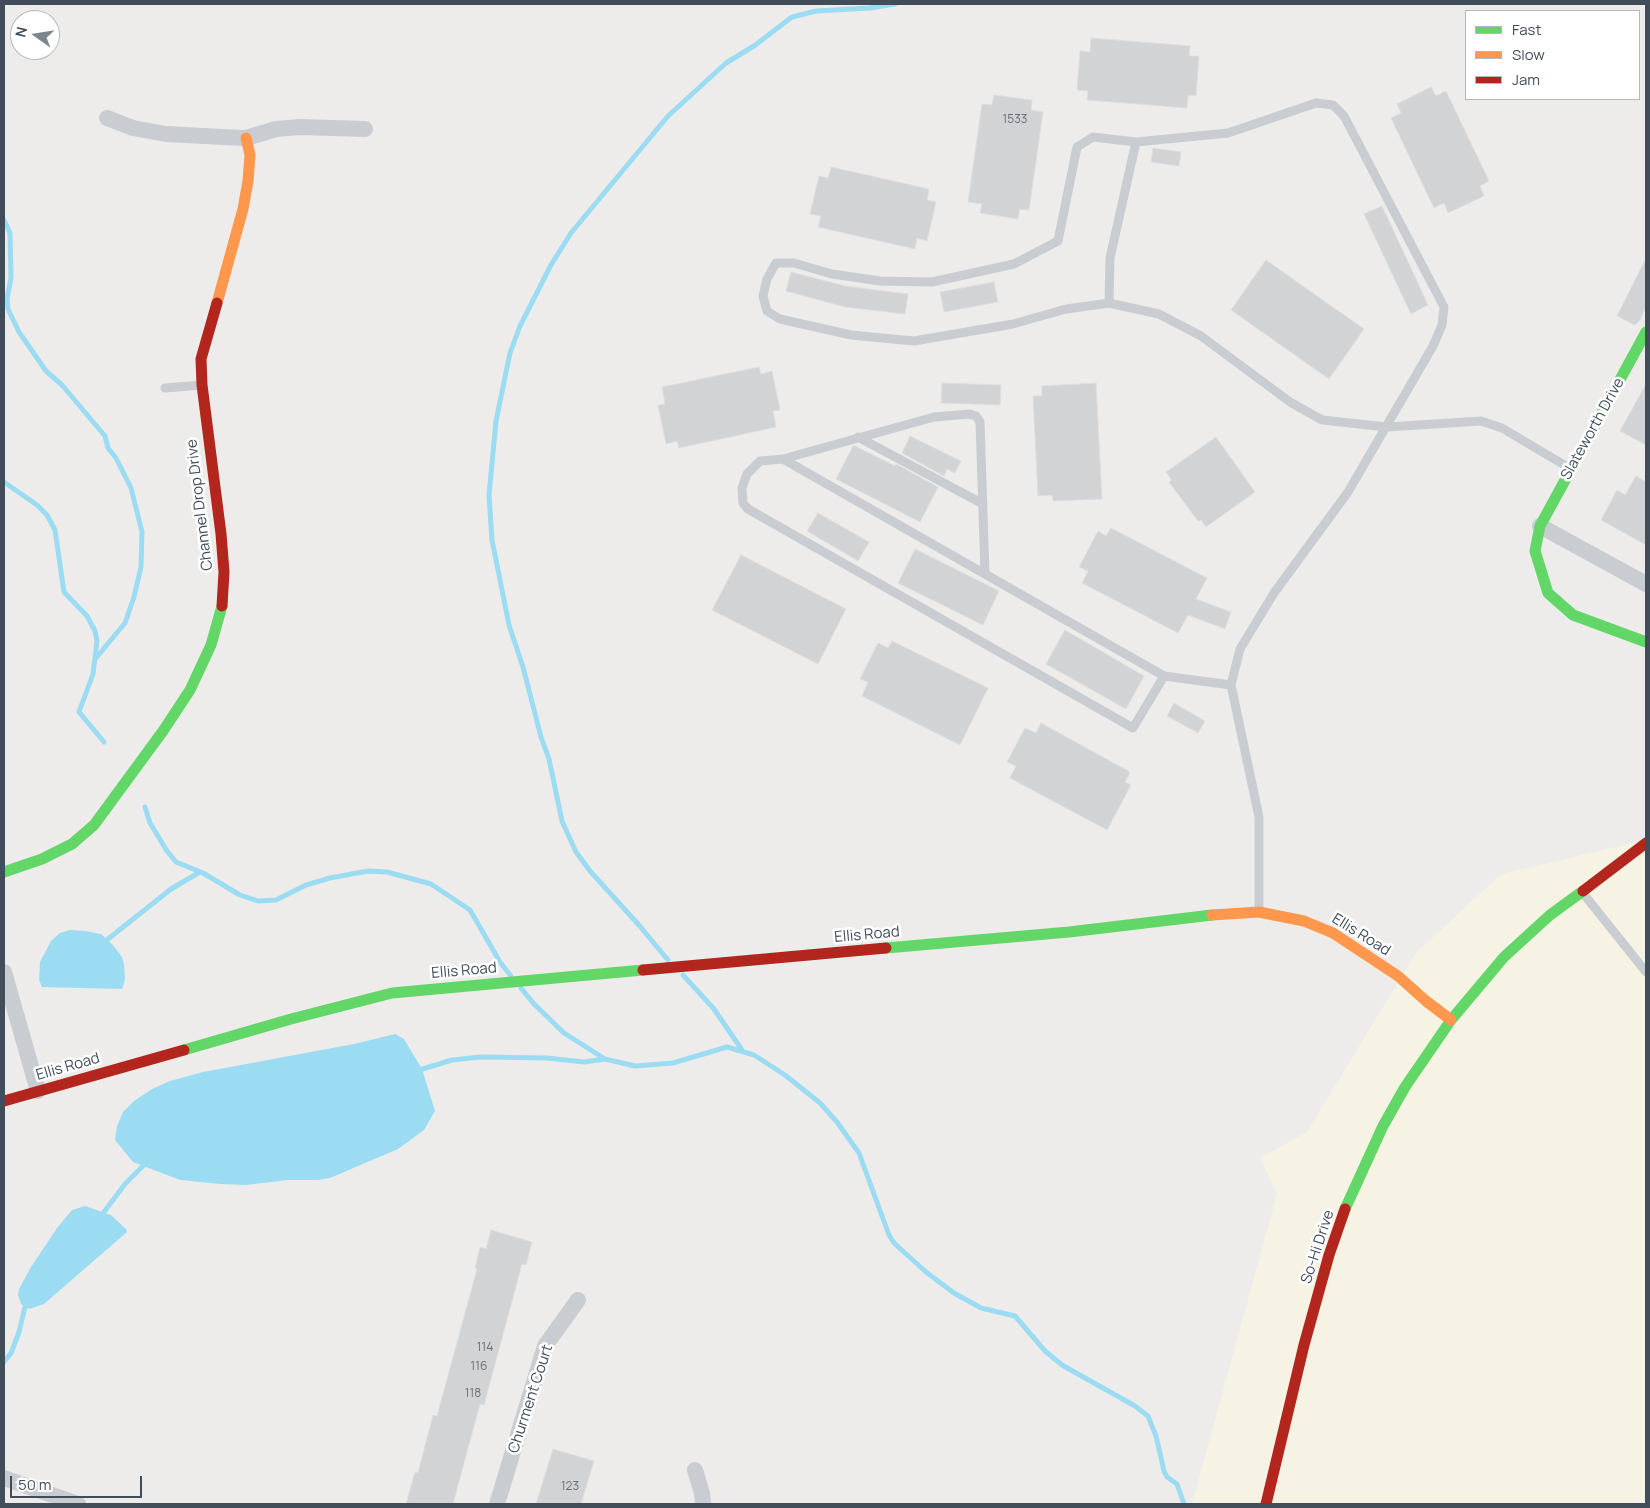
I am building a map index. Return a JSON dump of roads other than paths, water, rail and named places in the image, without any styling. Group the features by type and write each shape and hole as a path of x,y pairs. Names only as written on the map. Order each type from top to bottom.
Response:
{"main road":[{"name":"Channel Drop Drive","path":"4,872 42,859 72,844 94,825 163,731 190,690 211,645 222,604 224,572 222,534 202,385 201,359 243,209 250,155 246,138"},
{"name":"Slateworth Drive","path":"1646,332 1540,526 1535,550 1548,593 1573,615 1646,642"},
{"path":"1451,1020 1504,957 1550,915 1646,844"},
{"name":"Ellis Road","path":"4,1101 291,1019 392,993 1069,932 1208,915 1258,912 1304,921 1333,933 1398,976 1451,1020"},
{"name":"So-Hi Drive","path":"1266,1504 1306,1337 1329,1255 1342,1217 1383,1126 1405,1087 1451,1020"}],"street":[{"path":"107,118 134,128 166,134 246,138 276,129 300,127 365,129"},
{"path":"1540,526 1646,584"},
{"path":"4,972 38,1091"},
{"name":"Churment Court","path":"497,1504 545,1346 578,1300"},
{"path":"695,1470 702,1493 703,1504"},
{"path":"4,1478 78,1504"}],"lane":[{"path":"1258,912 1259,817 1231,685 1240,649 1274,592 1348,492 1387,426 1433,346 1442,325 1444,307 1344,116 1333,105 1316,103 1228,133 1136,142 1093,137 1077,147 1058,241 1014,264 932,282 880,281 832,274 794,263 776,264 762,296 767,311 780,319 851,335 914,341 1013,324 1066,309 1109,303 1159,314 1201,336 1290,402 1322,420 1387,426 1481,421 1502,428 1571,469"},
{"path":"1109,303 1110,258 1136,142"},
{"path":"165,388 202,385"},
{"path":"985,574 980,422 976,416 970,414 934,417 783,459 760,461 747,474 742,488 743,503 748,509 1133,728 1164,676"},
{"path":"858,437 983,504"},
{"path":"783,459 1164,676 1231,685"},
{"path":"1582,891 1646,972"}],"water":[{"path":"70,930 101,934 112,944 122,957 124,964 125,980 122,989 42,987 39,980 40,962 51,941 60,933"},
{"path":"395,1034 404,1039 422,1069 435,1111 424,1130 398,1149 330,1178 246,1185 180,1180 133,1162 115,1140 117,1126 123,1112 134,1101 152,1089 170,1081 203,1072 354,1044"},
{"path":"85,1206 111,1215 127,1232 44,1304 29,1309 21,1304 18,1295 19,1289 57,1228 72,1210"}],"waterway":[{"path":"668,960 590,871 576,852 562,821 549,759 509,625 492,540 489,495 496,421 510,353 520,326 551,265 571,233 668,116 726,63 754,46 792,17 816,11 870,8 895,4"},
{"path":"4,220 10,233 11,278 7,299 8,309 19,332 46,371 62,385 105,436 108,448 116,458 131,488 142,532 141,567 134,597 125,623 96,658"},
{"path":"4,482 37,505 47,515 55,530 64,592 87,616 95,631 97,641 93,674 79,712 104,742"},
{"path":"145,807 150,823 176,862 203,873 240,895 258,901 276,900 306,885 330,878 368,871 387,872 431,884 470,910 500,962 511,976"},
{"path":"103,943 171,889 200,872"},
{"path":"683,975 714,1009 742,1050"},
{"path":"521,988 534,1004 564,1033 605,1059 635,1066 673,1063 727,1047 754,1055 785,1075 820,1103 837,1122 859,1153 889,1235 894,1243 926,1272 954,1293 981,1308 1015,1316 1045,1351 1062,1365 1135,1406 1148,1416 1156,1436 1164,1471 1167,1477 1177,1484 1184,1504"},
{"path":"416,1071 452,1060 481,1057 547,1058 584,1062 605,1059"},
{"path":"101,1216 125,1184 147,1162"},
{"path":"4,1362 11,1353 19,1332 25,1307 29,1302"}]}
